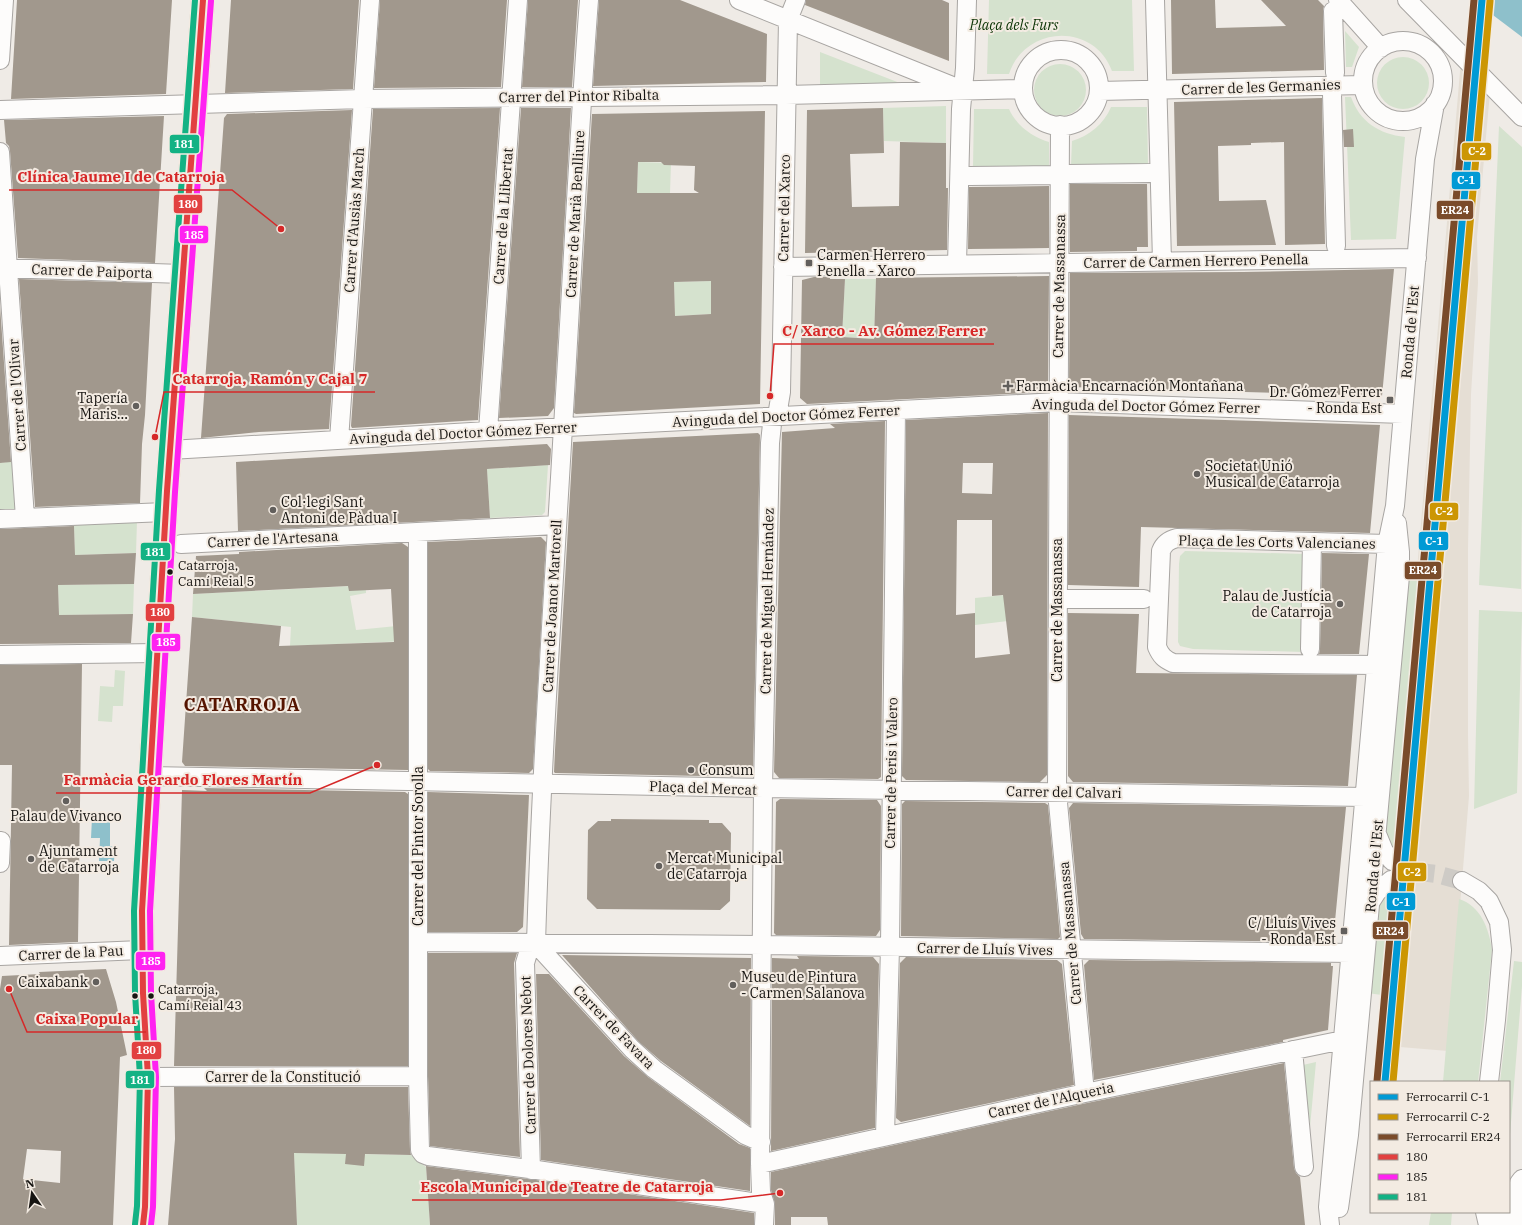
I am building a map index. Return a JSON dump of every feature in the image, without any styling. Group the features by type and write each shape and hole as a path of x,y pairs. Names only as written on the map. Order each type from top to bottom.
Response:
{"street":[{"path":"0,60 4,0"},
{"path":"143,1225 148,1077 141,950 142,911 165,512 203,0"},
{"name":"Carrer d'Ausiàs March","path":"338,440 370,0"},
{"name":"Carrer de la Llibertat","path":"488,431 518,0"},
{"name":"Carrer de Marià Benlliure","path":"563,428 589,0"},
{"path":"739,0 963,90 1023,89"},
{"name":"Carrer del Xarco","path":"776,416 780,404 781,392 788,20 796,0"},
{"path":"957,264 967,0"},
{"path":"1155,0 1162,262"},
{"path":"1407,0 1522,116"},
{"path":"1335,5 1381,48"},
{"path":"1335,5 1335,73"},
{"path":"1402,41 1413,42 1424,46 1432,53 1439,64 1443,76 1442,88 1435,104 1420,117 1407,120 1395,120 1383,115 1373,107 1367,97 1363,85 1364,74 1367,64 1373,55 1381,48 1391,43 1402,41"},
{"path":"1062,50 1074,52 1085,58 1093,67 1098,79 1098,91 1096,102 1082,119 1071,124 1060,125 1049,123 1039,118 1030,110 1025,100 1023,89 1024,77 1030,66 1038,57 1049,51 1062,50"},
{"name":"Carrer de les Germanies","path":"1158,90 1363,85"},
{"name":"Carrer del Pintor Ribalta","path":"0,110 363,99 511,96 786,95 963,90"},
{"path":"1098,91 1158,90"},
{"path":"1332,94 1336,246"},
{"name":"Ronda de l'Est","path":"1330,1225 1328,1207 1387,544 1395,506 1425,159 1435,104"},
{"name":"Ronda de l'Est","path":"1407,120 1415,125 1419,130 1424,148 1425,159"},
{"name":"Carrer de Massanassa","path":"1060,125 1057,792 1085,1093"},
{"name":"Carrer de l'Olivar","path":"0,152 4,268 25,518"},
{"path":"969,176 1150,173"},
{"name":"Carrer de Carmen Herrero Penella","path":"783,267 1417,258"},
{"name":"Carrer de Paiporta","path":"4,268 183,274"},
{"name":"Avinguda del Doctor Gómez Ferrer","path":"170,450 488,431 1058,402 1403,414"},
{"name":"Carrer de Peris i Valero","path":"885,1136 890,947 896,410"},
{"name":"Carrer de Miguel Hernández","path":"763,788 771,431 776,416"},
{"name":"Carrer de Joanot Martorell","path":"542,784 556,525 563,428"},
{"name":"Ronda de l'Est","path":"1333,1225 1339,1206 1349,1135 1400,576 1400,552 1395,506"},
{"path":"0,519 165,512"},
{"name":"Carrer de l'Artesana","path":"181,544 556,525"},
{"name":"Carrer del Pintor Sorolla","path":"418,532 417,780 418,1076 420,1150 423,1154 428,1156 531,1170"},
{"name":"Plaça de les Corts Valencianes","path":"1377,665 1173,663 1164,659 1157,646 1161,551 1163,545 1169,540 1177,538 1387,544"},
{"path":"1310,649 1312,542"},
{"path":"1067,599 1144,599"},
{"path":"0,655 158,652"},
{"name":"Plaça del Mercat","path":"149,776 417,780 763,788 760,1164 761,1192 765,1204 764,1225"},
{"path":"536,944 542,784"},
{"name":"Carrer del Calvari","path":"763,788 1365,797"},
{"path":"1377,833 1384,851 1392,861"},
{"path":"0,863 1,841"},
{"path":"1370,903 1377,892 1391,880"},
{"path":"1462,881 1479,891 1489,901 1499,922 1502,950 1489,1081"},
{"path":"418,942 762,945"},
{"name":"Carrer de Favara","path":"536,944 627,1044 654,1069 745,1135 761,1142"},
{"name":"Carrer de Dolores Nebot","path":"531,1170 525,963 528,953 536,944"},
{"name":"Carrer de Lluís Vives","path":"762,945 1351,953"},
{"name":"Carrer de la Pau","path":"0,956 141,950"},
{"name":"Carrer de l'Alqueria","path":"760,1164 1085,1093 1343,1040"},
{"path":"1293,1050 1304,1167"},
{"name":"Carrer de la Constitució","path":"148,1077 418,1076"},
{"path":"531,1170 765,1204"},
{"path":"1515,1225 1519,1183 1522,1179"},
{"path":"1485,1213 1488,1225"},
{"path":"1499,1213 1508,1225"}],"shaded area":[{"path":"1461,60 1490,92 1477,237 1478,283 1471,394 1468,549 1469,796 1448,1051 1376,1045"}],"green space":[{"name":"Plaça dels Furs","path":"989,0 1132,0 1134,71 1112,71 1103,55 1091,44 1076,37 1060,36 1044,39 1029,46 1017,58 1009,74 987,74"},
{"path":"1345,31 1359,47 1352,67 1346,67"},
{"path":"820,52 905,85 820,88"},
{"path":"1398,57 1408,57 1422,64 1429,78 1429,88 1422,102 1408,109 1398,109 1388,105 1381,98 1377,88 1377,78 1381,68 1388,61"},
{"path":"1055,64 1065,64 1079,71 1086,85 1086,95 1079,109 1065,116 1055,116 1045,112 1038,105 1034,95 1034,85 1038,75 1045,68"},
{"path":"1345,97 1351,97 1355,106 1365,120 1379,130 1405,137 1396,239 1351,240"},
{"path":"946,106 946,143 884,141 883,108"},
{"path":"1111,107 1147,107 1148,165 1071,165 1072,141 1090,133 1100,124"},
{"path":"974,109 1009,109 1012,115 1025,130 1049,142 1049,166 973,167"},
{"path":"1499,126 1522,147 1521,589 1479,585"},
{"path":"638,162 671,163 670,193 637,193"},
{"path":"845,279 876,279 874,339 842,337"},
{"path":"711,281 711,314 675,316 674,282"},
{"path":"14,461 17,511 0,512 0,463"},
{"path":"548,465 545,512 542,515 490,518 487,469"},
{"path":"137,521 136,553 75,555 74,524"},
{"path":"364,547 366,593 350,596 356,630 407,625 408,641 290,646 291,627 192,617 193,594 351,586"},
{"path":"1185,551 1306,554 1304,652 1193,649 1180,646 1178,642 1179,564 1180,556"},
{"path":"1405,565 1421,566 1393,855 1382,834"},
{"path":"134,584 133,614 59,615 58,585"},
{"path":"1047,591 1047,616 975,625 975,598"},
{"path":"1479,610 1522,612 1522,615 1517,793 1474,809"},
{"path":"115,670 125,671 123,706 113,706 112,722 98,721 100,686 114,687"},
{"path":"1390,891 1382,995 1367,993 1375,907"},
{"path":"1459,899 1467,902 1473,907 1483,919 1489,934 1492,950 1478,1081 1443,1081"},
{"path":"1514,961 1522,962 1522,986 1510,1135 1510,1081 1500,1081"},
{"path":"1316,1062 1310,1127 1303,1065"},
{"path":"294,1153 411,1155 426,1167 430,1225 297,1225"},
{"path":"1431,1213 1452,1213 1451,1225 1429,1225"}],"water":[{"path":"1473,0 1522,0 1522,37"},
{"path":"92,818 110,819 110,846 115,847 114,861 99,861 100,838 91,838"}],"building":[{"path":"17,0 172,0 166,94 11,99"},
{"path":"231,0 359,0 353,89 225,93"},
{"path":"380,0 507,0 501,87 374,88"},
{"path":"528,0 578,0 572,87 522,87"},
{"path":"599,0 680,0 767,34 766,82 593,86"},
{"path":"806,0 942,0 949,3 949,61 805,5"},
{"path":"1171,0 1215,0 1216,28 1286,26 1261,0 1318,0 1324,6 1324,70 1172,74"},
{"path":"1322,98 1325,244 1285,245 1284,142 1218,146 1219,201 1266,200 1276,245 1177,246 1174,102"},
{"path":"500,108 478,420 352,428 373,109"},
{"path":"521,108 571,108 554,408 548,416 499,418"},
{"path":"883,108 884,153 850,154 852,207 899,206 900,142 946,143 946,188 948,188 947,250 805,253 807,110"},
{"path":"352,110 329,429 259,432 201,438 224,118 227,114"},
{"path":"765,111 760,404 574,413 592,114","holes":["638,162 661,162 664,165 695,166 694,190 699,193 637,193","711,281 711,314 675,316 674,282"]},
{"path":"164,116 155,263 18,258 10,151 9,146 6,143 4,120"},
{"path":"1353,129 1354,147 1344,147 1343,130"},
{"path":"1070,184 1147,184 1148,247 1137,247 1137,251 1070,252"},
{"path":"1049,186 1049,248 968,249 969,187"},
{"path":"1394,269 1382,396 1069,387 1070,273"},
{"path":"1049,276 1048,392 807,404 800,398 802,280 814,277 845,279 842,337 874,339 876,278"},
{"path":"19,279 152,283 142,444 140,503 35,507"},
{"path":"0,306 11,462 0,463"},
{"path":"1048,413 1047,775 1040,782 906,780 902,776 906,420","holes":["963,463 993,463 992,494 962,493","957,520 992,520 992,596 1003,595 1010,654 975,658 975,613 956,615"]},
{"path":"1069,415 1380,425 1370,533 1141,527 1139,587 1068,585"},
{"path":"885,421 881,777 878,779 779,778 774,772 782,432 835,428 830,424"},
{"path":"758,433 760,435 753,775 751,777 555,773 555,750 573,442"},
{"path":"547,444 551,449 550,465 487,469 490,518 238,531 236,462"},
{"path":"74,526 75,555 136,553 134,584 58,585 59,615 133,614 131,643 0,644 0,529"},
{"path":"541,537 546,542 533,769 529,773 430,771 428,769 428,542"},
{"path":"402,543 408,547 408,770 185,766 182,762 192,617 281,626 279,646 394,642 391,589 349,591 348,586 193,594 196,556 239,554 239,552"},
{"name":"Palau de Justícia de Catarroja","path":"1322,553 1369,554 1359,654 1319,654"},
{"path":"1068,613 1139,614 1136,673 1357,675 1348,786 1073,782 1068,776"},
{"path":"82,664 78,942 9,945 12,765 0,765 0,665"},
{"path":"204,788 405,792 408,794 408,1066 174,1066 182,790 207,791"},
{"path":"428,792 529,795 523,927 517,932 428,932"},
{"path":"780,799 877,800 881,806 880,930 876,936 776,935 774,933 776,802"},
{"path":"905,801 1045,803 1048,805 1060,937 1058,939 901,936 902,804"},
{"path":"1073,803 1346,807 1333,942 1084,939 1081,934 1069,808"},
{"name":"Mercat Municipal de Catarroja","path":"611,819 709,820 709,823 722,823 731,833 730,901 720,910 597,909 587,899 588,830 598,821 611,821"},
{"path":"428,953 517,953 514,963 520,1157 430,1146 428,1076"},
{"path":"562,955 751,958 750,1126 661,1061 639,1042"},
{"path":"797,956 873,957 879,964 875,1128 771,1151 772,958 799,959"},
{"path":"906,957 1057,960 1062,964 1074,1085 901,1122 896,1118 900,963"},
{"path":"1089,960 1331,963 1331,966 1333,966 1328,1030 1283,1040 1283,1042 1094,1080 1084,965"},
{"path":"106,969 116,1002 127,1055 120,1057 113,1225 0,1225 0,989 2,976 40,974 39,972","holes":["27,1149 61,1151 60,1183 23,1179"]},
{"path":"536,974 549,974 624,1056 648,1077 739,1144 750,1148 750,1191 541,1160"},
{"path":"1284,1063 1294,1168 1300,1177 1305,1225 828,1225 827,1217 791,1217 791,1225 775,1225 775,1204 771,1190 771,1172 1087,1103"},
{"path":"174,1087 408,1087 411,1155 365,1154 364,1166 345,1164 346,1154 294,1153 297,1225 168,1225 175,1139"},
{"path":"426,1166 536,1180 754,1213 754,1225 430,1225"}],"tunnel":[{"path":"1392,861 1411,871 1436,874 1462,881"}],"rail line":[{"name":"ER24","path":"1377,1081 1474,0"},
{"name":"C-1","path":"1385,1081 1482,0"},
{"name":"C-2","path":"1393,1081 1490,1"}],"transit line":[{"name":"181","path":"135,1224 137,1206 140,1077 135,993 134,911 159,490 195,0"},
{"name":"180","path":"143,1225 145,1207 148,1077 143,993 142,911 167,491 203,0"},
{"name":"185","path":"151,1225 153,1207 156,1077 151,993 150,911 175,492 211,1"}],"place":[{"name":"Clínica Jaume I de Catarroja","path":"281,229"},
{"name":"Carmen Herrero Penella - Xarco","path":"809,263"},
{"name":"Farmàcia Encarnación Montañana","path":"1008,386"},
{"name":"C/ Xarco - Av. Gómez Ferrer","path":"770,396"},
{"name":"Dr. Gómez Ferrer - Ronda Est","path":"1390,400"},
{"name":"Tapería Maris...","path":"136,406"},
{"name":"Catarroja, Ramón y Cajal 7","path":"155,437"},
{"name":"Societat Unió Musical de Catarroja","path":"1197,474"},
{"name":"Col·legi Sant Antoni de Pàdua I","path":"273,510"},
{"name":"Catarroja, Camí Reial 5","path":"170,572"},
{"name":"Palau de Justícia de Catarroja","path":"1340,604"},
{"name":"Farmàcia Gerardo Flores Martín","path":"377,765"},
{"name":"Consum","path":"691,770"},
{"name":"Palau de Vivanco","path":"66,801"},
{"name":"Ajuntament de Catarroja","path":"31,859"},
{"name":"Mercat Municipal de Catarroja","path":"659,866"},
{"name":"C/ Lluís Vives - Ronda Est","path":"1344,931"},
{"name":"Caixabank","path":"96,982"},
{"name":"Museu de Pintura - Carmen Salanova","path":"733,985"},
{"name":"Caixa Popular","path":"9,989"},
{"name":"Catarroja, Camí Reial 43","path":"151,996"},
{"name":"Escola Municipal de Teatre de Catarroja","path":"780,1193"}],"district":[{"name":"CATARROJA","path":"242,704"}]}
